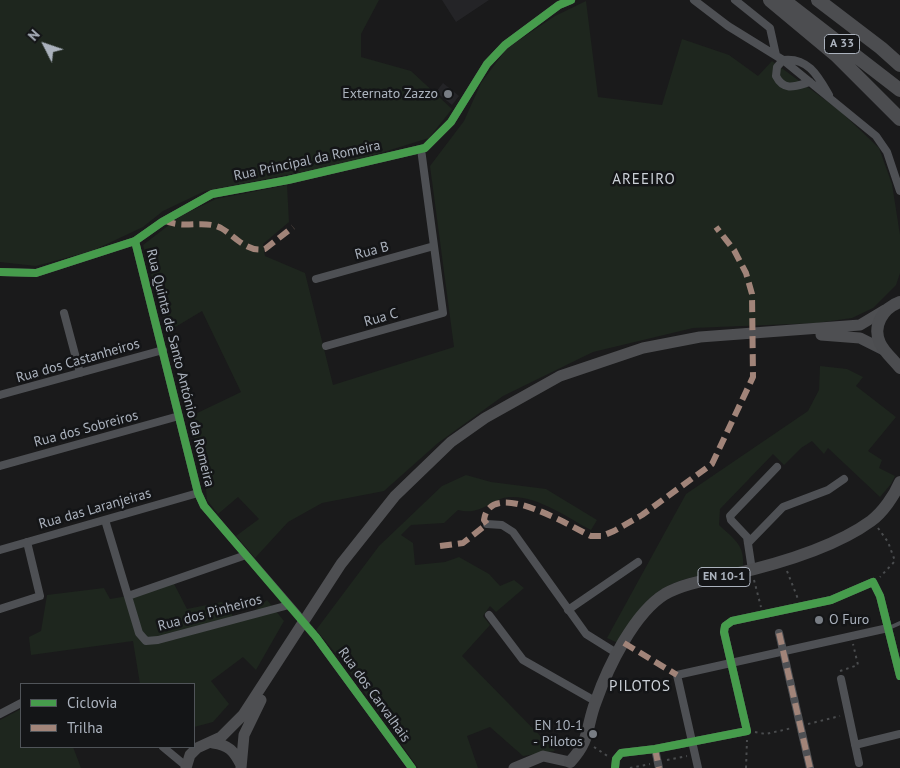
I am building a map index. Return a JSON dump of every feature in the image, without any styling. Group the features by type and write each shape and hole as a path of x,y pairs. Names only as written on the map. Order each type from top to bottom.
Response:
{"highway":[{"path":"770,0 836,55 900,119"},
{"name":"A 33","path":"783,0 900,90"},
{"name":"A 33","path":"818,0 881,48 900,65"},
{"path":"881,48 900,58"}],"main road":[{"path":"895,303 880,320 878,332 900,368"},
{"path":"195,747 213,742 232,727 243,715 341,564 395,496 452,442 485,418 560,376 643,348 700,337 860,325 875,318 895,303"},
{"path":"241,766 244,735 257,706 318,610 365,541 406,493 430,469 456,447 525,400 575,377 638,355 725,340 826,335 860,338 891,355"},
{"name":"EN 10-1","path":"568,765 595,701 618,654 639,619 662,596 689,584 784,562 850,533 871,521 888,502 900,482"},
{"path":"213,742 224,745 233,751 241,766"},
{"path":"186,767 194,748"},
{"path":"514,768 543,756 568,765"}],"street":[{"name":"Rua Principal da Romeira","path":"0,272 36,273 135,241 162,222 212,194 288,180 422,149 451,122 487,64 505,44 559,5 571,0"},
{"path":"694,0 728,26 780,57 882,143 900,191"},
{"path":"735,0 770,28 780,57 775,71 778,82 788,88 810,82"},
{"path":"780,57 803,62 818,75 831,99"},
{"path":"422,149 434,246"},
{"name":"Rua Quinta de Santo António da Romeira","path":"135,241 198,492 204,506 298,615"},
{"name":"Rua B","path":"316,279 434,246"},
{"name":"Rua C","path":"326,346 443,313 434,246"},
{"path":"64,313 80,373"},
{"name":"Rua dos Castanheiros","path":"0,396 162,350"},
{"name":"Rua dos Sobreiros","path":"0,466 179,416"},
{"path":"752,570 746,535 731,520 731,515 777,467"},
{"path":"748,543 783,506 828,490 844,479"},
{"name":"Rua das Laranjeiras","path":"0,550 198,492"},
{"name":"Rua dos Pinheiros","path":"105,520 139,633 143,639 150,641 289,605"},
{"path":"487,524 502,525 513,532 586,634 618,654"},
{"path":"0,608 40,596 27,542"},
{"path":"128,596 246,555"},
{"path":"568,610 638,562"},
{"path":"615,768 616,759 621,753 655,749 747,731 724,632 725,626 732,621 831,600 873,582 880,596 888,628 897,652 900,676"},
{"path":"489,615 523,660 595,701"},
{"path":"698,768 677,675 888,628"},
{"path":"779,633 810,768"},
{"name":"Rua dos Carvalhais","path":"316,637 412,768"},
{"path":"842,679 859,763"},
{"path":"0,714 20,703"},
{"path":"855,745 900,734"},
{"path":"164,748 186,767"},
{"path":"655,749 659,768"}],"lane":[{"path":"888,628 900,622"}],"path":[{"path":"871,521 888,542 895,561 885,574 873,582"},
{"path":"784,562 801,606"},
{"path":"752,570 763,614"},
{"path":"842,679 840,670 858,665 851,636"},
{"path":"746,768 747,731 766,734 849,714"},
{"path":"589,742 603,754 616,759"}],"shaded area":[{"path":"0,0 379,0 361,34 361,57 411,71 452,109 429,138 348,163 205,191 163,211 143,227 92,251 36,266 0,262"},
{"path":"442,0 489,0 456,22"},
{"path":"586,1 598,97 662,105 682,39 729,55 758,76 772,61 839,110 879,148 892,184 900,235 900,273 896,285 873,308 852,318 817,323 693,328 593,352 503,396 438,443 384,491 322,503 288,522 255,558 236,536 259,519 238,497 218,514 207,500 205,479 189,417 241,392 202,311 167,332 143,245 182,215 216,199 287,185 289,222 263,244 265,256 305,273 333,385 454,347 430,166 464,121 481,83 507,48 555,16"},
{"name":"Externato Zazzo","path":"443,83 459,96 452,105 436,92"},
{"path":"820,366 847,369 863,377 856,386 896,417 868,451 882,460 879,468 895,476 891,484 880,497 828,448 824,454 812,441 801,448 784,465 773,454 720,509 719,525 741,548 743,568 679,581 667,587 656,593 642,606 618,643 607,638 686,494 808,411 819,390"},
{"path":"466,475 491,482 546,489 597,520 591,530 541,503 520,497 509,497 502,498 473,511 458,510 444,523 411,525 401,535 413,543 415,565 445,562 459,557 489,574 500,586 514,580 524,588 496,612 490,606 483,616 490,625 462,656 555,751 523,756 490,727 467,736 478,768 418,768 342,661 316,630 379,546 442,486"},
{"path":"172,580 187,609 222,602 233,616 248,616 267,600 284,621 256,670 243,657 211,681 229,704 213,722 195,727 195,683 140,683 133,641 31,655 29,637 41,631 47,595 104,588 110,599 128,596"},
{"path":"20,710 20,748 73,748 81,768 0,768 0,720"}],"tunnel":[{"path":"301,619 316,637"}],"marked path":[{"path":"164,220 178,224 214,225 252,249 259,250 265,249 293,227"},
{"path":"440,546 463,543 487,524 484,520 490,508 501,503 533,508 591,536 602,536 642,515 712,464 753,377 752,294 746,273 734,250 716,227"},
{"path":"779,633 810,768"},
{"path":"624,643 677,675"},
{"path":"655,749 659,768"}],"cycle path":[{"path":"0,272 36,273 135,241 162,222 212,194 288,180 425,148 451,122 487,64 505,45 559,5 571,0"},
{"path":"135,241 198,493 204,506 316,637 412,768"},
{"path":"615,768 616,759 621,753 655,749 747,731 724,632 725,626 732,621 831,600 873,582 880,596 900,676"}],"place":[{"name":"Externato Zazzo","path":"448,94"},
{"name":"O Furo","path":"819,620"},
{"name":"EN 10-1 - Pilotos","path":"593,734"}],"district":[{"name":"AREEIRO","path":"644,180"},
{"name":"PILOTOS","path":"640,687"}]}
